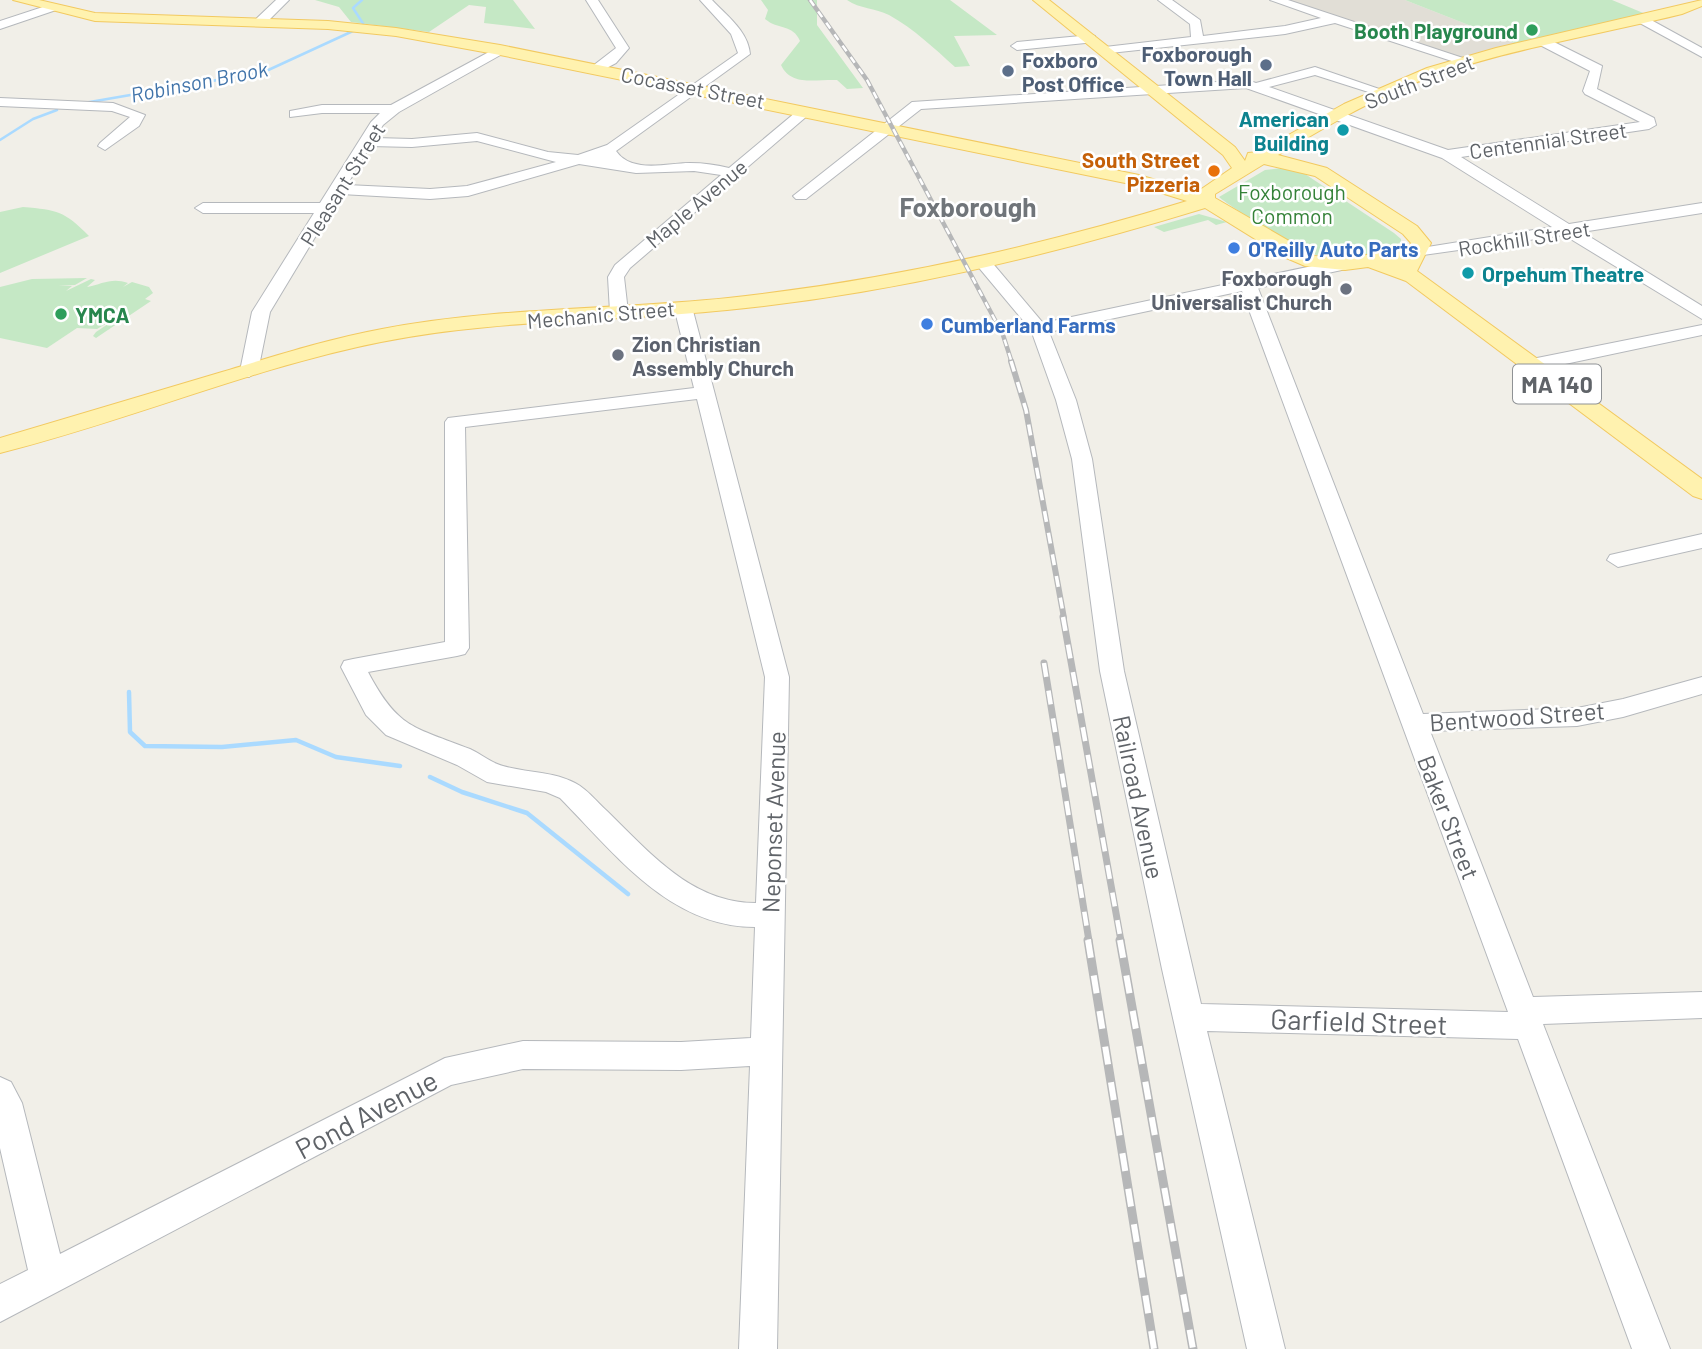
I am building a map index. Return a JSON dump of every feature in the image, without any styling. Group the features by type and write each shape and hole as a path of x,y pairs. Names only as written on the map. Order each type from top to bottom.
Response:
{"main road":[{"name":"Cocasset Street","path":"23,0 111,18 365,28 598,68 1117,174 1207,201 1291,253 1312,261 1352,263"},
{"path":"1040,0 1229,150 1242,170"},
{"name":"South Street","path":"1207,201 1204,195 1208,190 1259,158 1381,92 1466,61 1642,19 1702,1"},
{"path":"1293,141 1289,149 1415,234 1420,243 1414,266"},
{"path":"1229,150 1299,164 1321,172"},
{"name":"Mechanic Street","path":"0,446 320,350 412,330 683,307 852,288 983,263 1143,223 1207,201"},
{"name":"MA 140","path":"1352,263 1414,266 1532,365 1698,484"}],"street":[{"path":"260,22 283,0"},
{"path":"592,0 623,48 612,60 598,68"},
{"path":"339,189 443,194 481,188 550,170 612,148 744,54 744,47 706,0"},
{"path":"1164,0 1196,23 1197,40"},
{"path":"1276,0 1331,20 1466,61"},
{"path":"0,25 52,8"},
{"path":"1642,19 1702,52"},
{"path":"1105,51 1292,29 1331,20"},
{"path":"1017,46 1091,39"},
{"name":"Centennial Street","path":"1447,155 1649,125 1649,121 1590,91 1597,69 1545,42"},
{"name":"Pleasant Street","path":"249,371 256,326 261,312 379,122 394,109 500,50"},
{"path":"1259,86 1315,71 1381,92"},
{"path":"801,196 917,105 1237,83 1259,86 1447,155 1572,230 1702,314"},
{"path":"0,102 113,107 138,115 134,123 105,146"},
{"path":"295,114 322,109 394,109"},
{"name":"Maple Avenue","path":"619,312 618,271 807,110"},
{"path":"367,142 411,143 477,137 547,156 582,159 635,169 692,167 733,173"},
{"path":"612,148 611,158 620,165"},
{"path":"550,170 620,165"},
{"path":"203,208 326,208"},
{"name":"Rockhill Street","path":"1414,266 1572,230 1702,208"},
{"path":"1281,277 1297,268 1298,261 1291,253"},
{"name":"Railroad Avenue","path":"983,263 1039,328 1066,400 1082,459 1112,671 1266,1349"},
{"path":"1039,328 1352,263"},
{"name":"Baker Street","path":"1248,284 1651,1349"},
{"name":"Neponset Avenue","path":"683,307 776,671 758,1349"},
{"path":"1532,365 1702,330"},
{"path":"705,392 455,422 457,648 353,667 374,709 395,729 466,758 496,775 550,783 569,791 650,872 698,905 739,915 770,915"},
{"path":"1618,560 1702,541"},
{"name":"Bentwood Street","path":"1413,723 1577,717 1623,708 1702,685"},
{"name":"Garfield Street","path":"1189,1017 1526,1018 1702,1005"},
{"name":"Pond Avenue","path":"0,1304 188,1209 445,1072 523,1055 681,1056 767,1051"},
{"path":"0,1092 6,1103 48,1278"}],"shaded area":[{"path":"1282,0 1405,0 1517,44 1463,58"}],"green space":[{"path":"315,0 513,0 535,29 484,23 486,7 469,5 429,32 351,22 339,7"},
{"path":"761,0 817,0 817,25 863,88 847,89 837,80 798,79 785,72 781,65 800,41 789,29 765,19 768,10"},
{"path":"847,0 950,0 997,35 954,36 970,66 955,67 898,20"},
{"name":"Booth Playground","path":"1405,0 1612,0 1648,15 1517,44"},
{"name":"Foxborough Common","path":"1282,168 1305,174 1394,233 1401,239 1401,245 1394,250 1363,258 1322,257 1270,230 1219,197 1265,170"},
{"path":"23,207 60,213 89,236 0,273 0,212"},
{"path":"1199,214 1227,222 1216,225 1208,220 1164,232 1154,227"},
{"name":"YMCA","path":"87,278 75,285 58,286 72,286 66,291 91,279 95,280 87,287 112,281 128,283 123,287 132,282 149,287 153,293 145,299 151,301 96,338 93,336 96,332 126,312 97,329 77,328 47,348 0,338 0,287 32,279"}],"waterway":[{"name":"Robinson Brook","path":"362,0 353,8 364,25"},
{"name":"Robinson Brook","path":"84,103 264,72 353,31"},
{"name":"Robinson Brook","path":"0,140 33,119 57,110"},
{"name":"Robinson Brook","path":"129,692 130,732 145,746 222,747 296,740 336,757 400,766"},
{"name":"Robinson Brook","path":"430,777 462,792 527,813 628,894"}],"railway":[{"path":"810,0 867,80 1003,335 1012,363"},
{"path":"1011,361 1026,410 1064,618"},
{"path":"1063,617 1121,941"},
{"path":"1044,663 1089,941"},
{"path":"1088,940 1154,1349"},
{"path":"1120,940 1193,1349"}],"place":[{"name":"Booth Playground","path":"1532,30"},
{"name":"Foxborough Town Hall","path":"1266,65"},
{"name":"Foxboro Post Office","path":"1008,71"},
{"name":"American Building","path":"1343,130"},
{"name":"South Street Pizzeria","path":"1214,171"},
{"name":"O'Reilly Auto Parts","path":"1234,248"},
{"name":"Orpehum Theatre","path":"1468,273"},
{"name":"Foxborough Universalist Church","path":"1346,289"},
{"name":"YMCA","path":"61,314"},
{"name":"Cumberland Farms","path":"927,324"},
{"name":"Zion Christian Assembly Church","path":"618,355"}],"district":[{"name":"Foxborough","path":"968,206"}]}
